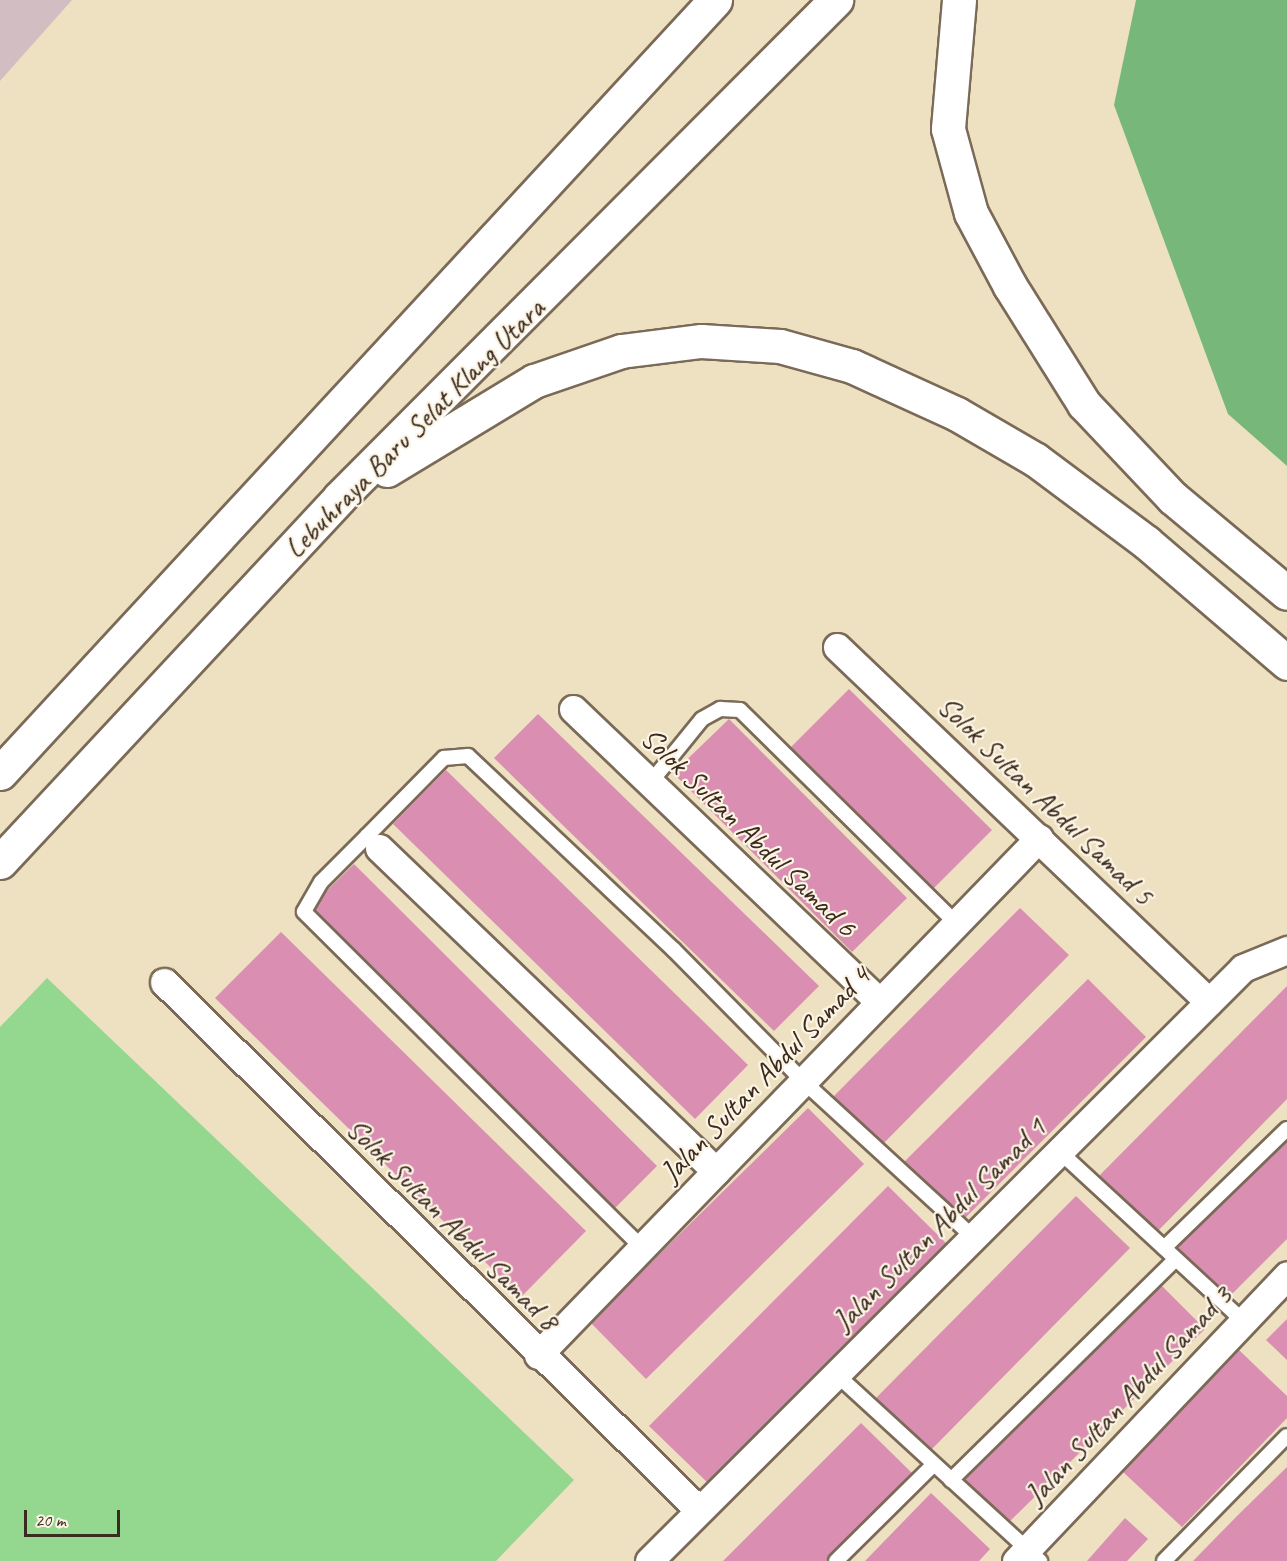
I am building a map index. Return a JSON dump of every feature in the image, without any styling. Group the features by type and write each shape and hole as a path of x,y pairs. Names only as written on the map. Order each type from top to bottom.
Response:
{"main road":[{"name":"Lebuhraya Baru Selat Klang Utara","path":"0,774 715,0"},
{"name":"Lebuhraya Baru Selat Klang Utara","path":"0,862 339,498 836,0"},
{"path":"959,0 948,129 971,213 1010,286 1084,404 1173,498 1287,593"},
{"path":"339,498 534,381 621,351 701,341 780,346 852,366 957,414 1036,460 1146,542 1287,663"}],"street":[{"name":"Solok Sultan Abdul Samad 5","path":"837,647 1209,1002"},
{"name":"Solok Sultan Abdul Samad 6","path":"573,709 880,1002"},
{"name":"Jalan Sultan Abdul Samad 4","path":"538,1355 1038,838"},
{"path":"373,842 716,1171"},
{"name":"Jalan Sultan Abdul Samad 1","path":"649,1561 1243,968 1287,950"},
{"name":"Solok Sultan Abdul Samad 8","path":"164,982 538,1355 699,1510"},
{"name":"Jalan Sultan Abdul Samad 3","path":"1029,1557 1287,1275"}],"lane":[{"path":"650,783 702,719 720,709 740,710 957,924"},
{"path":"642,1248 304,912 321,882 373,842 444,758 468,756 673,949 803,1081 974,1237"},
{"path":"1164,1248 1287,1129"},
{"path":"1059,1151 1243,1321"},
{"path":"951,1480 1176,1259"},
{"path":"836,1374 951,1480 1029,1557"},
{"path":"1164,1561 1287,1436"},
{"path":"836,1561 933,1465"}],"shaded area":[{"path":"0,0 72,0 0,81"}],"green space":[{"path":"1136,0 1287,0 1287,466 1228,414 1114,105"},
{"path":"47,978 574,1480 496,1561 0,1561 0,1027"}],"building":[{"path":"849,689 992,830 933,889 790,748"},
{"path":"538,714 819,986 774,1031 494,758"},
{"path":"729,719 907,898 852,952 673,773"},
{"path":"446,770 748,1065 695,1119 393,824"},
{"path":"354,864 657,1166 603,1220 300,917"},
{"path":"1020,908 1069,955 882,1145 833,1097"},
{"path":"281,932 586,1231 521,1297 215,998"},
{"path":"1088,979 1146,1037 962,1221 904,1162"},
{"path":"1287,986 1287,1099 1153,1236 1096,1179"},
{"path":"808,1108 864,1164 646,1379 590,1322"},
{"path":"1287,1134 1287,1239 1224,1302 1170,1248"},
{"path":"888,1186 948,1245 709,1484 649,1426"},
{"path":"1076,1196 1130,1248 930,1451 876,1398"},
{"path":"1157,1281 1205,1329 1005,1526 957,1478"},
{"path":"1287,1319 1287,1360 1266,1340"},
{"path":"1239,1350 1287,1396 1287,1418 1182,1527 1122,1471"},
{"path":"861,1423 913,1474 826,1561 723,1561"},
{"path":"1287,1467 1287,1561 1193,1561 1237,1516"},
{"path":"931,1493 990,1549 979,1561 865,1561"},
{"path":"1125,1518 1148,1539 1127,1561 1087,1561"}]}
